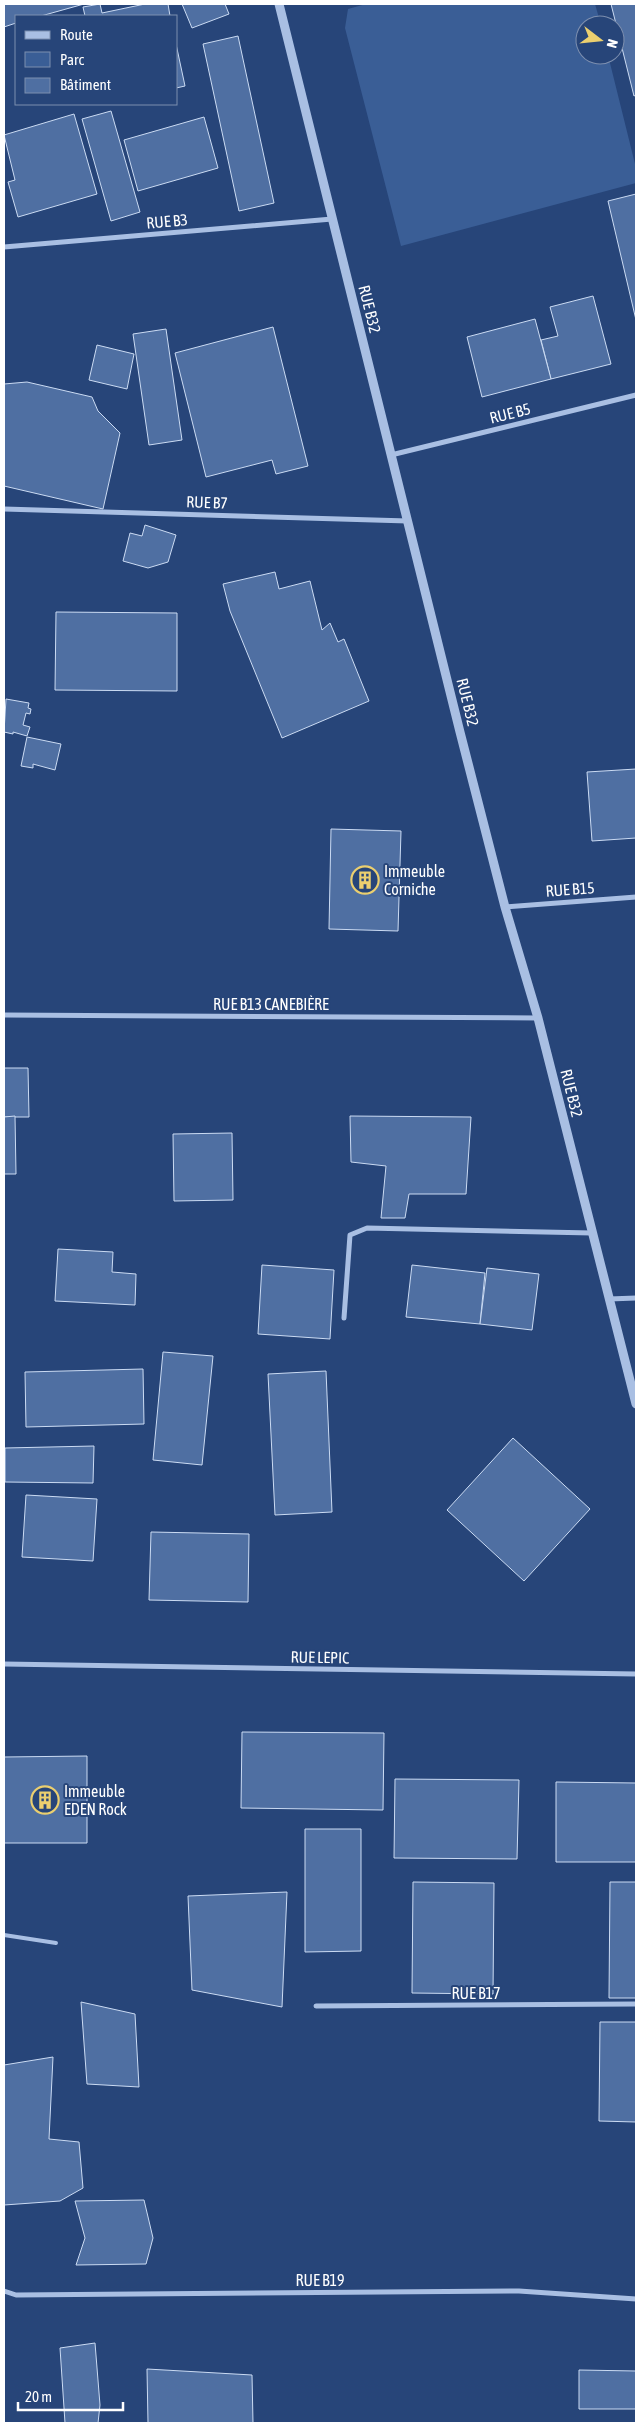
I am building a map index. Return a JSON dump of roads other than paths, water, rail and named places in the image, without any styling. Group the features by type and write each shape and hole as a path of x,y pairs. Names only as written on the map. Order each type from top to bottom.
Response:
{"street":[{"name":"RUE B32","path":"279,4 505,907 538,1018 636,1404"},
{"name":"RUE B3","path":"4,247 332,219"},
{"name":"RUE B5","path":"391,455 636,395"},
{"name":"RUE B7","path":"4,509 409,521"},
{"name":"RUE B15","path":"505,907 636,897"},
{"name":"RUE B13 CANEBIÈRE","path":"4,1015 538,1018"},
{"path":"344,1318 350,1235 367,1228 592,1234"},
{"path":"609,1299 636,1298"},
{"name":"RUE LEPIC","path":"4,1664 636,1674"},
{"name":"RUE B17","path":"316,2006 636,2004"},
{"name":"RUE B19","path":"4,2292 16,2295 519,2292 636,2299"}],"lane":[{"path":"4,1935 56,1943"}],"place":[{"name":"Immeuble Corniche","path":"365,880"},
{"name":"Immeuble EDEN Rock","path":"45,1800"}]}
